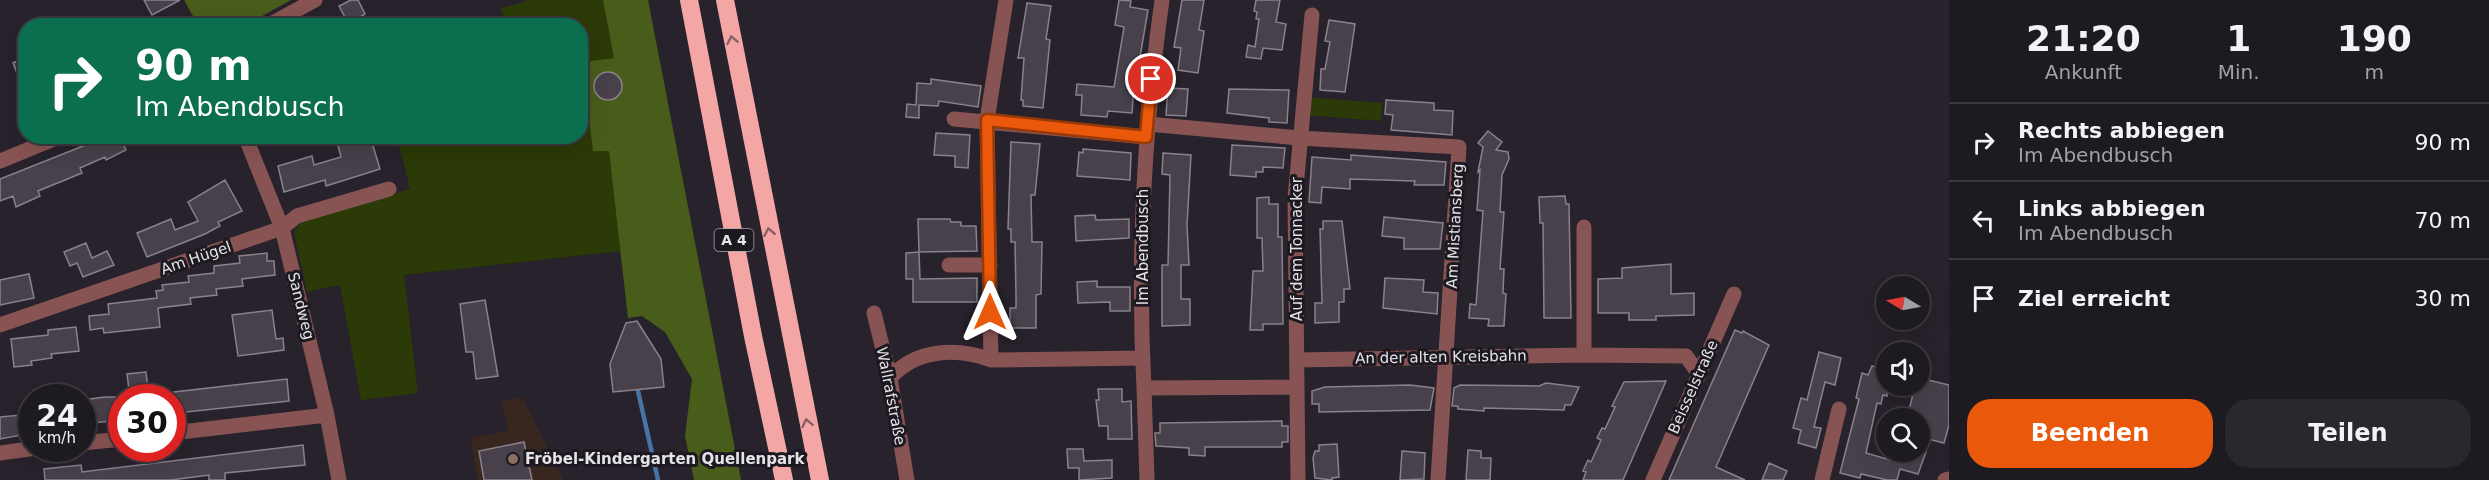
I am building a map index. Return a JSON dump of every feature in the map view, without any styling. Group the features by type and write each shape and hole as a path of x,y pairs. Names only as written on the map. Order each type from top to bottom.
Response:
{"highway":[{"name":"A 4","path":"689,0 753,336 784,480"},
{"name":"A 4","path":"725,0 819,480"}],"street":[{"path":"282,18 315,0"},
{"path":"991,360 987,120 1006,0"},
{"name":"Im Abendbusch","path":"1143,358 1142,197 1162,0"},
{"name":"Auf dem Tonnacker","path":"1298,480 1295,387 1297,360 1295,198 1311,15"},
{"path":"954,119 1299,138"},
{"name":"Am Mistiansberg","path":"1299,138 1459,147 1447,357"},
{"path":"0,161 41,144"},
{"name":"Sandweg","path":"248,144 282,228 327,415 339,480"},
{"name":"Am Hügel","path":"0,325 282,228 297,216 389,189"},
{"path":"1584,228 1584,355"},
{"path":"949,265 990,265"},
{"name":"Beisselstraße","path":"1653,480 1698,372 1734,294"},
{"name":"Wallrafstraße","path":"874,313 890,378 907,480"},
{"path":"890,378 901,366 943,352 969,352 991,360 1143,358 1147,480"},
{"name":"An der alten Kreisbahn","path":"1297,360 1584,355 1686,357 1698,372"},
{"path":"1438,480 1447,357"},
{"path":"1144,388 1295,387"},
{"path":"1822,480 1839,410"},
{"path":"186,431 327,415"},
{"path":"0,453 18,450"}],"shaded area":[{"name":"Fröbel-Kindergarten Quellenpark","path":"523,398 563,480 478,480 470,438 508,431 502,400"}],"green space":[{"path":"184,0 291,0 259,18 194,18"},
{"path":"525,0 603,0 614,58 588,61 588,18 504,18 501,8 525,2"},
{"path":"603,0 648,0 741,480 694,480 685,436 692,379 665,332 642,316 628,318 609,151 593,151 588,111 588,61 614,58"},
{"path":"1306,97 1382,103 1381,121 1305,115"},
{"path":"588,106 593,151 609,150 621,251 404,275 418,393 361,400 340,285 307,292 294,232 303,219 410,189 399,144 588,144"}],"building":[{"path":"144,0 180,0 152,15"},
{"path":"351,0 358,0 365,14 358,18 345,18 339,6"},
{"path":"1119,0 1131,1 1130,7 1148,10 1139,63 1133,62 1130,85 1134,85 1132,113 1108,111 1107,117 1081,115 1082,95 1076,95 1077,84 1114,87 1124,27 1115,25"},
{"path":"1182,0 1204,0 1199,30 1204,31 1198,73 1178,70 1181,48 1174,47"},
{"path":"1256,0 1280,0 1276,22 1286,24 1282,50 1263,48 1261,59 1246,57 1248,45 1255,47 1259,19 1256,19 1257,12 1254,11"},
{"path":"1027,3 1051,6 1046,39 1050,40 1043,108 1023,106 1023,100 1021,100 1024,58 1018,58"},
{"path":"1329,20 1355,24 1345,92 1320,90 1321,69 1325,69 1330,42 1325,41"},
{"path":"18,61 18,73 17,73 13,63"},
{"path":"608,72 618,76 622,86 618,96 608,100 598,96 594,86 598,76"},
{"path":"931,79 981,86 978,107 939,101 938,106 919,105 919,118 906,117 907,104 916,105 917,83 931,84"},
{"path":"1168,88 1188,89 1186,116 1166,115"},
{"path":"1229,89 1289,90 1287,123 1269,122 1269,118 1227,113"},
{"path":"1386,100 1434,103 1434,110 1453,111 1452,135 1391,130 1393,115 1385,114"},
{"path":"1488,131 1502,142 1496,150 1508,152 1509,159 1502,175 1500,212 1504,212 1500,269 1504,269 1503,293 1506,294 1504,326 1488,326 1489,319 1469,318 1470,304 1476,305 1483,211 1477,210 1480,170 1478,172 1483,147 1478,143"},
{"path":"936,133 970,135 968,168 955,167 955,156 934,155"},
{"path":"1011,142 1040,144 1035,195 1031,195 1032,242 1042,242 1041,294 1036,295 1036,328 1010,328 1010,308 1016,308 1015,242 1011,242 1011,229 1008,229"},
{"path":"86,144 123,144 126,150 106,160 105,157 80,168 82,173 38,191 40,196 16,207 13,196 0,201 0,179"},
{"path":"338,144 372,144 380,169 326,186 325,180 284,192 278,166 312,156 314,165 341,157"},
{"path":"1232,145 1285,148 1283,168 1263,167 1263,172 1256,172 1256,177 1230,175"},
{"path":"1083,149 1131,153 1130,180 1077,176 1079,152 1083,153"},
{"path":"1163,153 1191,155 1187,225 1189,265 1181,265 1181,299 1190,299 1190,325 1162,326 1162,265 1168,265 1170,175 1162,174"},
{"path":"1351,155 1446,162 1444,185 1414,185 1415,181 1350,179 1350,189 1322,187 1321,203 1309,202 1312,157 1351,160"},
{"path":"225,180 242,211 218,222 220,226 205,234 147,257 137,233 171,219 175,230 198,221 188,202"},
{"path":"1565,196 1566,204 1569,204 1571,318 1544,318 1543,223 1540,223 1539,197"},
{"path":"1269,197 1269,204 1278,204 1278,237 1282,237 1283,324 1263,324 1263,330 1250,330 1253,271 1263,271 1262,238 1257,238 1257,198"},
{"path":"1095,215 1096,220 1129,219 1129,238 1076,241 1075,216"},
{"path":"1384,217 1443,223 1440,249 1404,249 1404,238 1382,236"},
{"path":"918,219 950,219 951,222 961,222 961,226 976,226 977,251 919,252"},
{"path":"1323,221 1342,221 1350,289 1344,289 1344,302 1339,302 1339,322 1315,323 1315,303 1322,303 1320,229 1323,229"},
{"path":"86,243 92,258 107,251 114,265 83,277 77,263 70,266 64,252"},
{"path":"919,252 920,279 977,278 977,302 913,302 913,279 906,279 906,253"},
{"path":"267,253 267,261 274,261 275,275 242,279 243,286 216,289 217,295 190,298 191,304 158,308 160,327 104,333 103,328 90,330 89,316 109,314 108,304 157,298 156,291 163,290 162,285 189,282 188,276 214,273 214,266 240,263 239,256"},
{"path":"1671,264 1671,294 1694,293 1694,315 1656,316 1656,320 1629,320 1629,313 1598,313 1598,279 1622,278 1622,268"},
{"path":"29,274 34,298 0,305 0,280"},
{"path":"1385,278 1424,280 1423,292 1438,293 1437,314 1383,308"},
{"path":"1097,281 1097,287 1130,287 1130,311 1110,311 1110,302 1078,303 1077,282"},
{"path":"485,300 498,376 476,379 473,352 466,352 460,304"},
{"path":"272,310 276,339 283,338 284,350 238,356 232,315"},
{"path":"637,321 661,359 664,387 613,392 610,364 626,323"},
{"path":"76,327 79,351 51,354 52,358 31,361 32,365 14,367 11,339 48,335 48,330"},
{"path":"1735,330 1742,333 1743,331 1769,345 1716,467 1745,480 1669,480"},
{"path":"1819,352 1841,358 1835,385 1825,382 1814,427 1821,428 1816,448 1798,443 1801,430 1793,428 1801,398 1807,400"},
{"path":"1872,366 1876,367 1876,396 1883,396 1881,404 1877,403 1866,453 1876,456 1876,462 1922,462 1918,474 1900,469 1897,480 1887,480 1861,474 1860,478 1840,473 1859,399 1856,398 1862,373 1868,375"},
{"path":"146,372 147,384 128,384 127,374"},
{"path":"287,379 289,401 186,412 186,391"},
{"path":"1930,380 1949,385 1949,425 1944,443 1930,440 1930,408 1910,408 1912,396 1930,396"},
{"path":"1666,381 1623,480 1583,480 1586,472 1583,471 1588,460 1591,462 1601,440 1597,438 1602,428 1605,429 1615,407 1612,406 1624,382"},
{"path":"1546,383 1579,387 1571,405 1565,405 1564,410 1484,408 1484,411 1458,409 1458,406 1452,406 1454,388 1460,385 1539,386"},
{"path":"1410,385 1434,388 1430,410 1319,412 1319,404 1312,404 1312,391 1325,387"},
{"path":"1098,389 1122,389 1122,402 1131,401 1132,439 1108,439 1108,426 1099,426 1096,400 1099,400"},
{"path":"108,397 108,421 96,423 96,398"},
{"path":"18,415 18,436 0,439 0,417"},
{"path":"1282,421 1282,426 1288,426 1288,442 1282,442 1282,447 1205,447 1205,456 1189,455 1189,448 1156,446 1155,433 1160,433 1160,423"},
{"path":"524,442 532,480 484,480 479,451"},
{"path":"1337,444 1339,477 1332,478 1332,480 1315,478 1313,458 1315,451 1319,451 1319,445"},
{"path":"303,445 305,465 225,473 225,480 209,480 209,475 171,480 45,480 44,469 81,465 82,472 164,462 186,462 186,459"},
{"path":"1067,449 1083,449 1084,461 1112,460 1112,478 1079,480 1079,468 1068,468"},
{"path":"1468,450 1481,451 1481,458 1491,458 1490,480 1466,480"},
{"path":"1402,451 1425,453 1424,479 1400,480"},
{"path":"1769,463 1787,471 1783,480 1762,480"}],"waterway":[{"path":"638,391 658,480"}],"place":[{"name":"Fröbel-Kindergarten Quellenpark","path":"513,459"}],"route":[{"path":"990,312 987,120 1146,137 1151,79"}]}
